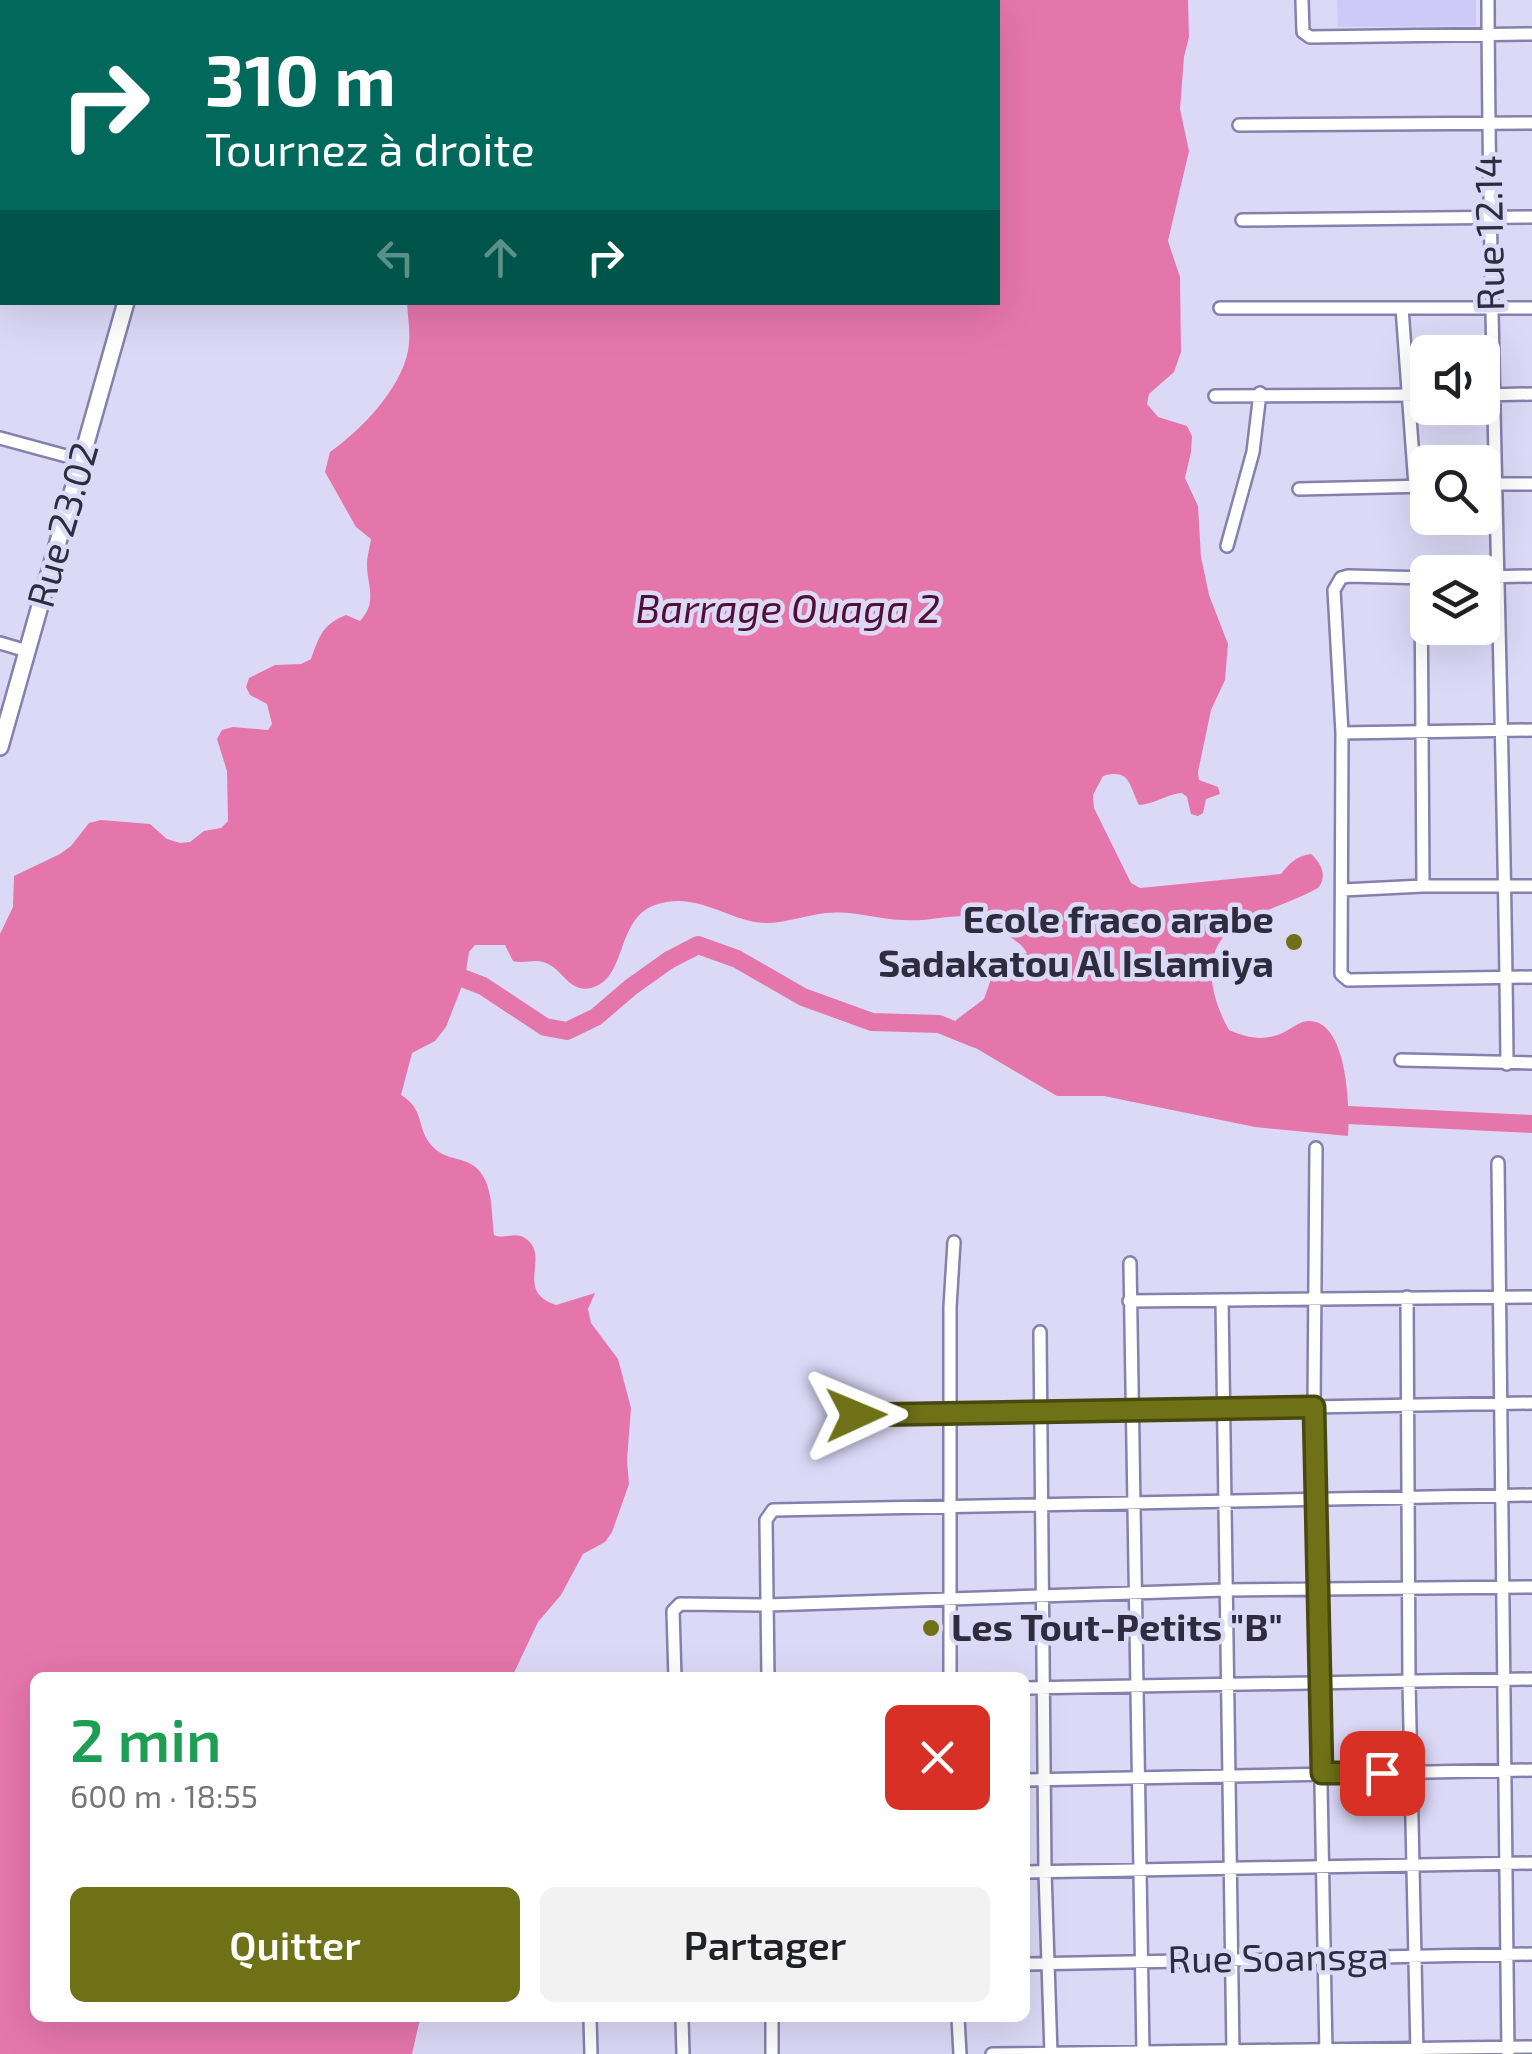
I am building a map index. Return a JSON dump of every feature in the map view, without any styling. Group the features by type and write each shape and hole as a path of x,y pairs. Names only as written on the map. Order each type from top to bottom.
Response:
{"street":[{"path":"1302,0 1304,32 1310,37 1532,34"},
{"name":"Rue 12.14","path":"1488,0 1489,335"},
{"path":"1238,125 1532,123"},
{"path":"1242,220 1532,217"},
{"name":"Rue 23.02","path":"1,742 125,305"},
{"path":"1220,308 1532,308"},
{"path":"1402,308 1406,395 1414,445"},
{"path":"1228,546 1253,452 1260,393"},
{"path":"1500,395 1532,394"},
{"path":"1215,396 1410,395"},
{"path":"0,438 81,460"},
{"path":"1500,484 1532,484"},
{"path":"1299,489 1410,486"},
{"path":"1410,578 1348,576 1334,590 1342,733 1341,974 1344,979 1532,976"},
{"path":"1500,577 1532,576"},
{"name":"Rue 12.14","path":"1500,616 1507,1064"},
{"path":"0,644 28,652"},
{"path":"1423,645 1423,886"},
{"path":"1342,733 1532,730"},
{"path":"1344,890 1532,886"},
{"path":"1401,1060 1532,1064"},
{"path":"1316,1148 1316,1589 1326,2052"},
{"path":"1498,1163 1508,2050"},
{"path":"950,1672 949,1413 954,1242"},
{"path":"1130,1263 1143,2053"},
{"path":"1129,1301 1532,1296"},
{"path":"1407,1297 1409,1680 1417,2052"},
{"path":"1222,1300 1234,2053"},
{"path":"1040,1332 1042,1687 1051,2053"},
{"path":"856,1415 1532,1403"},
{"path":"768,1672 767,1516 773,1510 1532,1494"},
{"path":"675,1672 674,1608 680,1604 1532,1586"},
{"path":"1030,1688 1532,1679"},
{"path":"1030,1780 1532,1770"},
{"path":"1030,1872 1532,1863"},
{"name":"Rue Soansga","path":"1030,1964 1532,1954"},
{"path":"590,2022 591,2054"},
{"path":"682,2022 683,2054"},
{"path":"772,2022 772,2054"},
{"path":"958,2022 960,2054"},
{"path":"992,2054 1417,2052 1532,2046"}],"shaded area":[{"path":"1337,0 1476,0 1476,26 1338,27"}],"water":[{"name":"Barrage Ouaga 2","path":"1000,0 1188,0 1189,37 1180,109 1189,151 1168,241 1180,277 1181,352 1174,372 1149,394 1147,404 1158,417 1187,426 1192,436 1185,478 1198,506 1201,557 1209,595 1228,644 1225,680 1211,710 1198,772 1199,780 1218,787 1220,794 1206,799 1203,813 1198,816 1191,814 1187,797 1182,793 1139,805 1128,780 1112,774 1103,776 1093,795 1094,808 1131,883 1140,888 1281,874 1301,856 1311,854 1318,861 1323,874 1318,888 1251,918 1222,939 1215,951 1212,978 1229,1030 1266,1038 1309,1021 1322,1025 1332,1035 1344,1068 1348,1136 1255,1127 1104,1096 1057,1096 957,1037 956,1020 984,999 1002,957 1027,953 1011,937 965,916 902,920 836,912 766,923 700,904 671,901 643,912 627,934 612,972 604,981 585,989 543,962 513,961 505,945 475,945 469,952 465,978 446,1027 435,1041 412,1053 401,1095 414,1107 427,1140 437,1151 469,1163 483,1176 490,1194 494,1235 521,1236 532,1245 534,1282 543,1299 556,1305 595,1293 588,1309 591,1323 618,1359 631,1408 629,1484 612,1532 605,1542 583,1554 561,1595 538,1622 514,1672 30,1672 30,2022 420,2022 412,2054 0,2054 0,934 13,907 14,876 60,854 89,823 101,820 150,824 167,839 180,843 190,842 204,831 221,828 228,821 227,771 217,739 222,730 233,727 268,730 272,724 267,704 250,695 246,687 249,678 275,665 301,664 311,659 327,627 346,615 360,621 369,607 367,564 371,539 356,527 325,472 330,452 366,421 397,380 409,345 407,305 1000,305"}],"waterway":[{"path":"444,971 483,986 545,1027 567,1031 596,1017 669,960 698,945 737,959 803,997 872,1022 939,1024 976,1039"},
{"path":"1328,1114 1532,1124"}],"place":[{"name":"Ecole fraco arabe Sadakatou Al Islamiya","path":"1294,942"},
{"name":"Les Tout-Petits \"B\"","path":"931,1628"}],"route":[{"path":"856,1415 1314,1407 1322,1773 1382,1773"}]}
